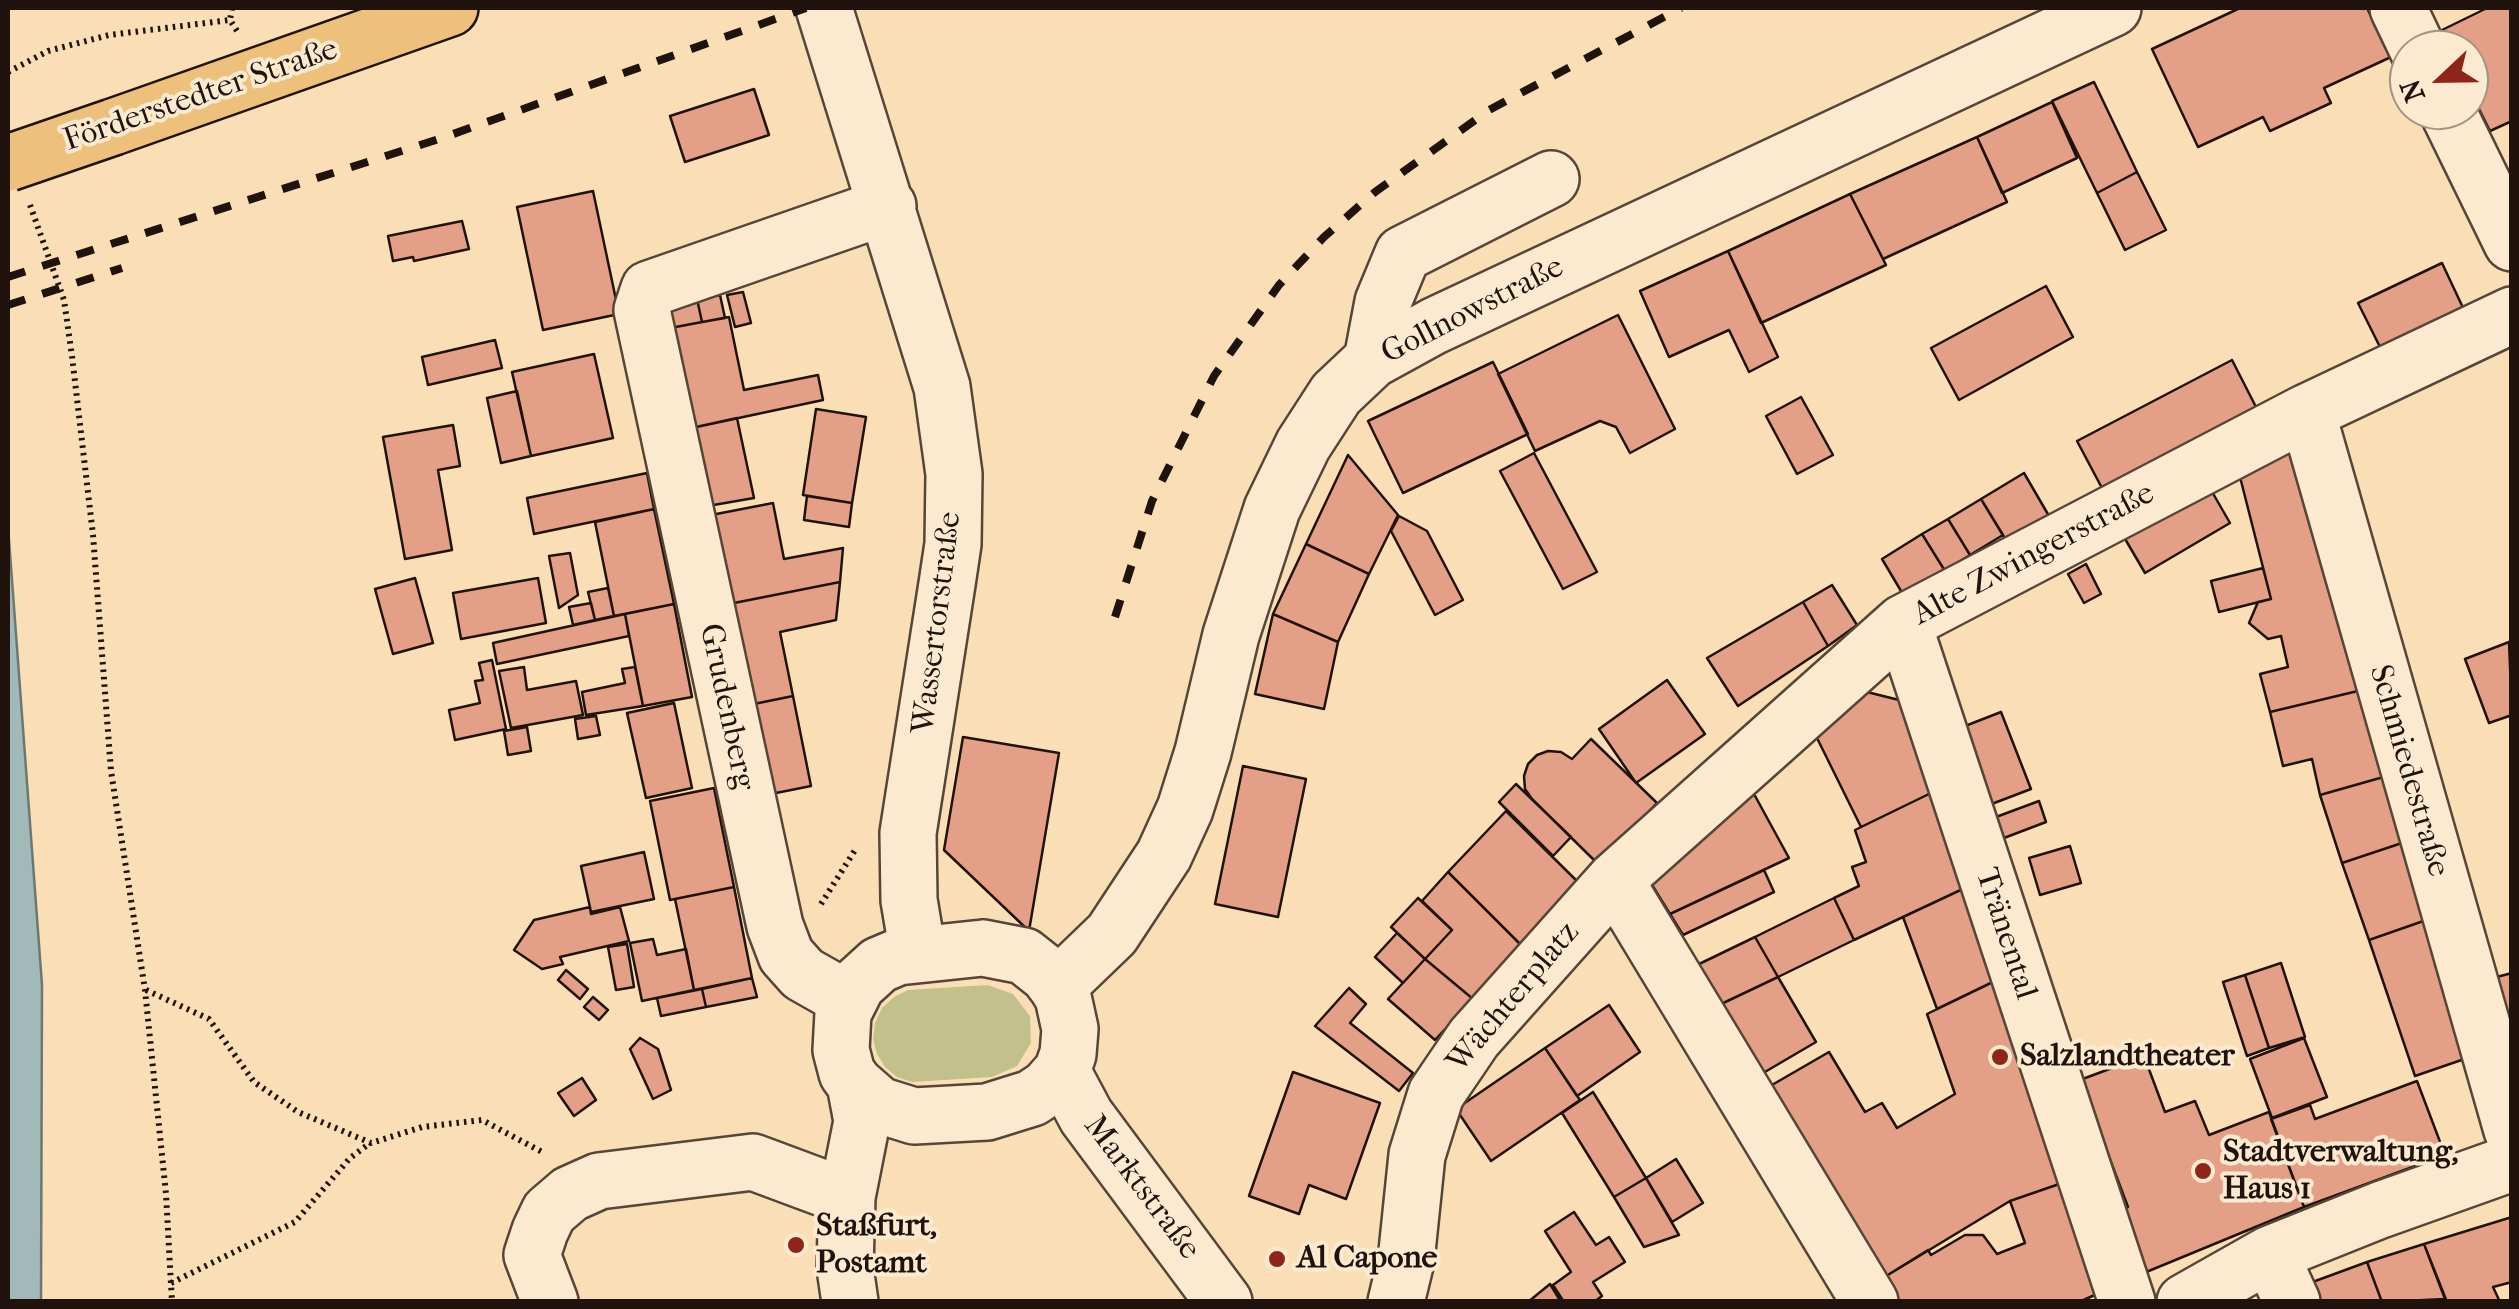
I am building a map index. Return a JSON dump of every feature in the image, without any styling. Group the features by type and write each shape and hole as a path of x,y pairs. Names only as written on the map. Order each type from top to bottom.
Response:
{"main road":[{"name":"Förderstedter Straße","path":"16,176 112,127 450,8"}],"street":[{"name":"Wassertorstraße","path":"824,8 942,388 954,474 949,571 908,833 909,900 918,954"},
{"name":"Gollnowstraße","path":"1057,987 1112,934 1164,855 1185,809 1203,752 1231,635 1272,509 1303,445 1336,394 1372,360 1434,326 2112,8"},
{"path":"2457,130 2512,243"},
{"path":"1372,360 1383,302 1403,254 1551,179"},
{"name":"Grudenberg","path":"848,1000 802,974 786,955 775,926 642,310 648,288 888,206"},
{"name":"Alte Zwingerstraße","path":"1615,880 1903,623 2307,412 2512,315"},
{"name":"Schmiedestraße","path":"2307,412 2512,1130"},
{"name":"Tränental","path":"1903,623 2127,1302"},
{"path":"1615,880 1870,1302"},
{"name":"Wächterplatz","path":"1396,1302 1406,1261 1417,1155 1436,1094 1474,1038 1615,880"},
{"path":"983,948 1015,952 1038,967 1057,987 1070,1029 1068,1054 1062,1071 1032,1098 1003,1109 914,1116 879,1104 848,1073 841,1050 841,1023 857,985 879,965 918,954 983,948"},
{"name":"Marktstraße","path":"1062,1071 1086,1116 1224,1302"},
{"path":"850,1302 845,1268 847,1197 862,1121 855,1084"},
{"path":"550,1302 532,1254 540,1231 549,1212 570,1194 599,1181 753,1162 847,1197"},
{"path":"2185,1302 2281,1278 2380,1210 2512,1163"}],"path":[{"path":"8,72 48,51 108,35 230,20 232,8"},
{"path":"16,176 64,300 93,535 111,772 145,990 166,1194 172,1302"},
{"path":"145,990 210,1019 254,1082 298,1112 371,1143"},
{"path":"170,1284 295,1222 350,1158 371,1143 422,1127 482,1120 558,1160"}],"shaded area":[{"path":"988,985 1013,994 1030,1016 1031,1043 1017,1066 992,1077 912,1082 885,1067 873,1039 875,1023 882,1008 894,997 908,990"}],"water":[{"path":"8,526 42,985 41,1302 8,1301"}],"building":[{"path":"2240,8 2367,8 2389,58 2324,88 2331,103 2270,131 2263,117 2198,147 2152,49"},
{"path":"2487,8 2512,8 2512,121 2489,129 2489,30 2442,30"},
{"path":"2094,82 2137,172 2097,193 2052,101"},
{"path":"754,89 769,135 685,162 670,116"},
{"path":"2052,102 2077,158 2002,193 1977,137"},
{"path":"1977,137 2007,202 1883,259 1850,194"},
{"path":"2137,172 2166,230 2125,250 2097,193"},
{"path":"593,191 619,314 543,330 517,207"},
{"path":"1850,194 1886,265 1761,323 1728,251"},
{"path":"462,221 469,249 414,261 413,257 393,261 388,236"},
{"path":"1728,251 1778,357 1749,372 1729,330 1669,357 1640,291"},
{"path":"2442,263 2465,312 2382,351 2358,303"},
{"path":"2046,286 2073,337 1959,400 1931,348"},
{"path":"743,292 751,323 735,327 727,295"},
{"path":"720,295 725,318 702,322 697,299"},
{"path":"697,299 702,322 665,329 660,305"},
{"path":"1618,315 1675,429 1630,453 1616,427 1600,421 1535,451 1498,374"},
{"path":"729,317 744,390 818,375 823,400 687,429 665,329"},
{"path":"495,340 502,368 428,385 422,357"},
{"path":"594,354 613,438 531,456 512,372"},
{"path":"2232,360 2257,409 2103,490 2077,441"},
{"path":"1493,362 1528,434 1403,493 1368,421"},
{"path":"517,391 531,456 501,463 487,398"},
{"path":"1801,397 1833,455 1797,474 1766,416"},
{"path":"816,409 866,417 852,503 803,495"},
{"path":"737,418 754,498 702,507 687,429"},
{"path":"453,425 460,466 438,470 452,550 405,559 383,437"},
{"path":"2297,448 2362,690 2270,712 2260,674 2288,667 2281,636 2268,639 2249,623 2258,602 2271,599 2238,469"},
{"path":"1534,453 1597,572 1563,589 1500,471"},
{"path":"1348,455 1398,515 1369,574 1306,544"},
{"path":"647,473 654,509 534,534 527,498"},
{"path":"2024,473 2049,516 2007,542 1981,499"},
{"path":"2207,483 2230,523 2145,573 2121,532"},
{"path":"807,496 852,503 849,527 804,520"},
{"path":"1981,499 2003,535 1970,555 1948,519"},
{"path":"773,503 784,559 843,548 840,582 724,605 706,516"},
{"path":"654,509 674,604 614,616 595,522"},
{"path":"1399,516 1427,531 1463,600 1435,615 1391,531"},
{"path":"1948,519 1970,555 1945,571 1922,534"},
{"path":"1922,534 1945,571 1904,596 1882,559"},
{"path":"1306,544 1369,574 1338,642 1273,614"},
{"path":"570,553 578,595 559,608 549,556"},
{"path":"2086,564 2101,594 2084,603 2068,574"},
{"path":"2263,568 2271,599 2219,612 2211,581"},
{"path":"415,578 433,643 393,654 375,589"},
{"path":"538,578 546,623 461,639 453,593"},
{"path":"840,582 836,620 780,632 793,696 744,706 724,605"},
{"path":"1832,585 1857,625 1828,646 1803,602"},
{"path":"608,588 614,616 595,620 588,592"},
{"path":"1803,602 1828,646 1738,706 1707,658"},
{"path":"591,603 595,620 573,625 569,607"},
{"path":"674,604 692,697 643,706 625,614"},
{"path":"625,614 629,636 497,664 493,643"},
{"path":"1273,614 1338,642 1324,709 1255,694"},
{"path":"2509,642 2512,715 2489,723 2465,659"},
{"path":"492,660 506,729 455,740 449,710 480,703 475,681 483,680 479,663"},
{"path":"524,667 527,690 576,681 583,715 511,728 499,671"},
{"path":"635,667 643,706 586,715 582,692 625,683 622,669"},
{"path":"1667,680 1705,734 1636,783 1599,729"},
{"path":"2362,690 2387,776 2320,795 2312,759 2283,766 2270,712"},
{"path":"1867,692 1899,700 1931,793 1861,827 1816,736"},
{"path":"793,696 811,786 761,796 744,706"},
{"path":"674,703 692,788 646,798 627,713"},
{"path":"2001,712 2031,789 1989,805 1960,728"},
{"path":"596,716 600,735 578,739 575,719"},
{"path":"527,727 531,751 508,755 504,731"},
{"path":"963,737 1059,753 1029,931 944,850"},
{"path":"1591,739 1657,803 1598,864 1532,799 1525,789 1524,776 1537,755 1561,752 1572,759"},
{"path":"1243,766 1306,779 1278,917 1215,904"},
{"path":"2387,776 2405,842 2342,863 2320,795"},
{"path":"1516,784 1571,837 1553,856 1499,802"},
{"path":"714,788 734,887 670,900 650,801"},
{"path":"1931,793 1967,887 1854,940 1834,898 1859,886 1852,867 1866,862 1855,830"},
{"path":"1754,794 1789,858 1670,914 1649,880"},
{"path":"2039,801 2046,822 2004,838 1996,817"},
{"path":"1506,811 1582,886 1522,946 1448,872"},
{"path":"2405,842 2432,918 2369,940 2342,863"},
{"path":"2070,846 2081,883 2040,895 2029,858"},
{"path":"644,852 654,899 591,912 581,866"},
{"path":"1764,870 1774,892 1683,935 1670,914"},
{"path":"1448,872 1522,946 1473,999 1425,959 1452,930 1422,901"},
{"path":"734,887 752,978 694,990 675,899"},
{"path":"1967,887 1999,979 1937,1009 1903,917"},
{"path":"1418,898 1452,930 1425,959 1391,927"},
{"path":"1834,898 1854,940 1778,977 1755,937"},
{"path":"590,907 591,914 620,907 629,941 560,957 563,964 542,969 514,950 534,920"},
{"path":"2432,918 2479,1054 2415,1076 2369,940"},
{"path":"1397,933 1425,959 1403,983 1375,957"},
{"path":"1755,937 1778,977 1717,1006 1695,966"},
{"path":"653,939 657,955 686,949 694,990 642,1001 630,943"},
{"path":"627,944 634,987 616,990 608,947"},
{"path":"1425,959 1473,999 1435,1040 1388,999"},
{"path":"2281,963 2305,1037 2269,1048 2245,975"},
{"path":"566,970 588,989 580,999 558,980"},
{"path":"2512,973 2512,1045 2493,978"},
{"path":"2245,975 2269,1048 2247,1056 2223,982"},
{"path":"1778,977 1816,1042 1758,1076 1717,1006"},
{"path":"752,978 757,997 706,1007 702,989"},
{"path":"1999,979 2065,1182 2010,1201 1878,1281 1765,1089 1829,1052 1865,1112 1882,1103 1897,1128 1955,1094 1927,1014"},
{"path":"1349,988 1366,1004 1350,1023 1413,1073 1399,1091 1315,1026"},
{"path":"702,989 706,1007 661,1016 657,998"},
{"path":"593,997 608,1010 599,1020 584,1007"},
{"path":"1609,1005 1640,1052 1577,1096 1545,1048"},
{"path":"640,1038 658,1049 671,1090 653,1099 630,1049"},
{"path":"2304,1038 2327,1097 2272,1118 2250,1059"},
{"path":"1545,1048 1580,1100 1491,1161 1456,1109"},
{"name":"Stadtverwaltung, Haus 1","path":"2144,1056 2165,1112 2195,1101 2209,1135 2269,1112 2304,1207 2139,1275 2115,1212 2128,1207 2080,1080"},
{"path":"1293,1072 1380,1103 1346,1199 1309,1185 1299,1214 1249,1196"},
{"path":"582,1078 596,1100 574,1116 558,1093"},
{"path":"2417,1081 2445,1155 2304,1207 2271,1119 2310,1105 2315,1119"},
{"path":"1593,1092 1646,1178 1614,1197 1562,1113"},
{"path":"1676,1159 1703,1203 1672,1222 1646,1178"},
{"path":"1646,1178 1679,1235 1644,1247 1614,1197"},
{"path":"2065,1182 2097,1294 2079,1302 1890,1302 1878,1281 1928,1250 1931,1255 1965,1235 1983,1235 1997,1254 2025,1243 2010,1201"},
{"path":"1574,1212 1596,1245 1609,1237 1625,1262 1593,1282 1602,1296 1594,1302 1564,1302 1553,1285 1571,1272 1545,1231"},
{"path":"2512,1217 2512,1282 2493,1287 2500,1302 2447,1302 2424,1244"},
{"path":"2424,1244 2445,1299 2382,1302 2367,1262"},
{"path":"2367,1262 2382,1302 2305,1302 2299,1287"},
{"path":"1550,1284 1561,1302 1528,1302"}],"railway":[{"path":"8,277 442,138 806,8"},
{"path":"1115,617 1152,501 1214,376 1279,285 1324,237 1375,192 1489,110 1681,8"},
{"path":"8,305 122,268"}],"place":[{"name":"Salzlandtheater","path":"2000,1057"},
{"name":"Stadtverwaltung, Haus 1","path":"2203,1171"},
{"name":"Staßfurt, Postamt","path":"796,1245"},
{"name":"Al Capone","path":"1277,1259"}]}
